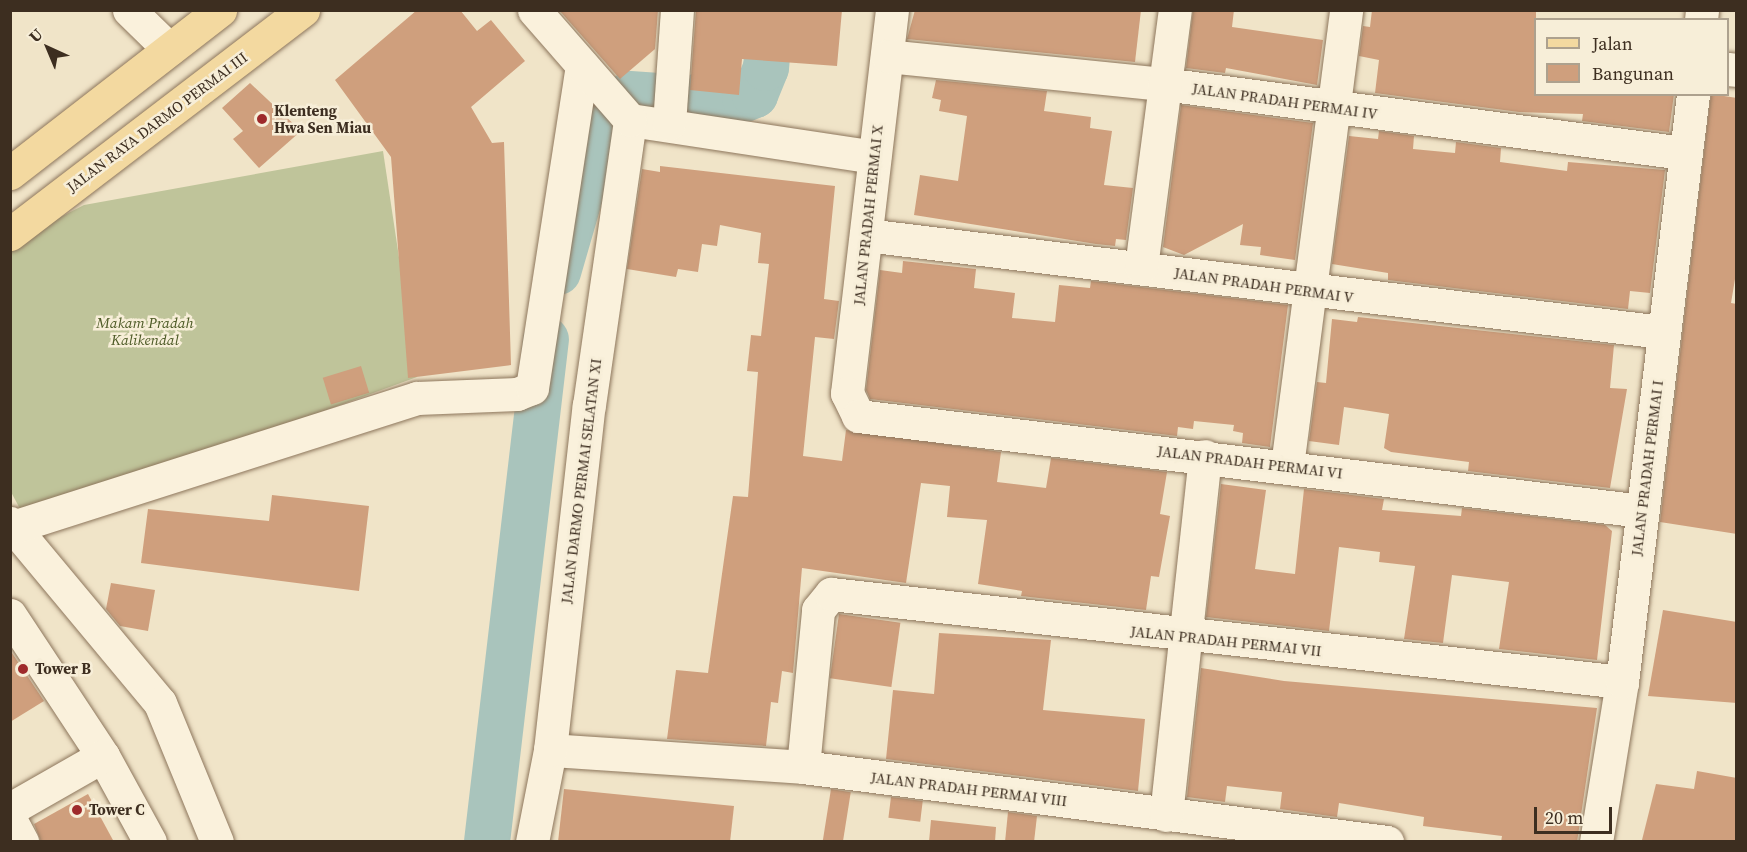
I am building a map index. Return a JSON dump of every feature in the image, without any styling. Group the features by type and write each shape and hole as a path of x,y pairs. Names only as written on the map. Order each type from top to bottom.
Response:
{"main road":[{"path":"10,173 220,10"},
{"name":"JALAN RAYA DARMO PERMAI III","path":"10,234 303,10"},
{"path":"74,124 104,163"}],"street":[{"path":"129,10 170,50"},
{"path":"534,10 630,120 874,156"},
{"path":"669,124 677,10"},
{"name":"JALAN PRADAH PERMAI X","path":"858,416 847,393 892,10"},
{"path":"1141,267 1175,10"},
{"path":"1287,466 1346,10"},
{"name":"JALAN PRADAH PERMAI IV","path":"887,56 1164,84 1332,109 1683,153"},
{"path":"217,842 160,703 12,525 417,398 517,394 532,388 582,66"},
{"name":"JALAN PRADAH PERMAI I","path":"1596,842 1622,682 1683,153 1693,96"},
{"name":"JALAN DARMO PERMAI SELATAN XI","path":"532,842 550,750 589,405 630,120"},
{"name":"JALAN PRADAH PERMAI V","path":"866,236 1141,267 1310,293 1662,332"},
{"name":"JALAN PRADAH PERMAI VI","path":"858,416 1642,510"},
{"path":"1166,815 1205,456"},
{"name":"JALAN PRADAH PERMAI VII","path":"803,767 818,610 831,594 1185,637 1622,682"},
{"path":"11,616 103,756 150,842"},
{"name":"JALAN PRADAH PERMAI VIII","path":"550,750 803,767 1387,842"},
{"path":"10,810 103,756"},
{"path":"10,819 22,842"}],"green space":[{"name":"Makam Pradah Kalikendal","path":"383,151 417,377 26,520 11,492 10,243 84,205"}],"building":[{"path":"417,10 460,10 477,31 491,20 525,61 471,107 492,143 504,142 511,365 408,378 391,157 335,80"},
{"path":"559,10 658,10 655,49 620,79"},
{"path":"696,10 842,10 837,66 742,59 739,95 690,90"},
{"path":"915,10 1141,10 1135,62 907,39"},
{"path":"1193,10 1234,10 1232,27 1323,40 1317,85 1226,68 1225,73 1186,68"},
{"path":"1372,10 1536,10 1536,18 1534,18 1534,96 1674,96 1669,132 1582,121 1583,114 1519,112 1375,93 1379,60 1359,56 1363,26 1370,27"},
{"path":"936,80 1047,91 1044,111 1091,117 1090,128 1112,131 1104,185 1133,188 1126,240 1116,239 1115,246 1096,244 914,215 920,175 958,181 967,116 939,111 941,100 932,98"},
{"name":"Klenteng Hwa Sen Miau","path":"250,83 301,131 259,168 233,139 243,131 222,108"},
{"path":"1711,96 1737,98 1737,267 1731,303 1737,304 1737,534 1660,522"},
{"path":"1181,105 1313,123 1295,260 1260,255 1261,247 1240,245 1243,224 1184,255 1163,247"},
{"path":"1379,131 1414,136 1413,149 1455,153 1456,142 1501,148 1500,162 1567,171 1568,162 1665,170 1650,293 1630,291 1628,309 1388,280 1388,273 1332,264 1349,136 1378,139"},
{"path":"660,166 835,186 824,299 839,301 834,339 815,337 803,456 842,461 846,430 1001,452 997,482 1046,488 1051,458 1167,472 1160,514 1170,516 1159,577 1151,576 1146,610 1021,596 1022,591 978,584 987,520 947,517 950,486 921,483 906,583 802,568 793,673 782,671 778,703 771,702 766,746 667,739 676,670 708,673 733,496 748,497 758,372 747,371 751,335 761,336 769,264 758,263 761,233 720,225 717,246 702,244 698,272 678,269 676,277 627,269 642,169 660,172"},
{"path":"903,261 976,269 974,288 1015,293 1012,318 1055,322 1059,285 1090,288 1091,281 1288,305 1270,447 1242,443 1243,433 1233,431 1234,425 1194,421 1193,429 1178,427 1177,436 870,399 866,390 880,270 902,273"},
{"path":"1358,317 1614,345 1610,388 1627,389 1610,488 1468,471 1469,462 1391,452 1384,448 1389,414 1344,407 1339,445 1309,441 1317,382 1326,383 1332,319 1357,322"},
{"path":"361,366 369,393 331,404 323,378"},
{"path":"1221,484 1266,490 1255,569 1295,574 1304,489 1384,499 1382,510 1461,516 1462,508 1605,525 1612,531 1597,660 1499,649 1509,582 1452,575 1443,643 1404,639 1415,566 1379,562 1380,552 1339,547 1329,631 1206,617"},
{"path":"272,495 369,506 359,591 141,563 148,509 269,521"},
{"path":"111,583 155,590 148,631 120,626 106,609"},
{"path":"1663,610 1737,622 1737,703 1648,696"},
{"path":"839,614 900,623 891,687 830,678"},
{"path":"939,633 1051,640 1043,710 1145,719 1138,791 886,759 893,690 934,694"},
{"name":"Tower B","path":"10,650 44,701 10,722"},
{"path":"1201,668 1284,681 1597,708 1577,842 1501,842 1502,836 1423,826 1424,817 1339,803 1337,817 1280,809 1282,792 1227,786 1225,802 1187,797"},
{"path":"1697,771 1737,778 1737,842 1642,840 1656,784 1694,789"},
{"path":"564,789 734,806 730,842 558,842"},
{"path":"831,789 851,792 843,842 823,841"},
{"name":"Tower C","path":"88,794 114,842 41,842 34,824"},
{"path":"891,797 923,801 920,822 888,818"},
{"path":"1008,812 1037,816 1034,842 1005,842"},
{"path":"931,820 996,827 995,842 929,842"}],"waterway":[{"path":"696,97 745,99 755,95 766,68 771,10"},
{"path":"630,94 662,96"},
{"path":"558,272 601,124"},
{"path":"487,842 546,339"}],"place":[{"name":"Klenteng Hwa Sen Miau","path":"262,119"},
{"name":"Tower B","path":"23,669"},
{"name":"Tower C","path":"77,810"}]}
